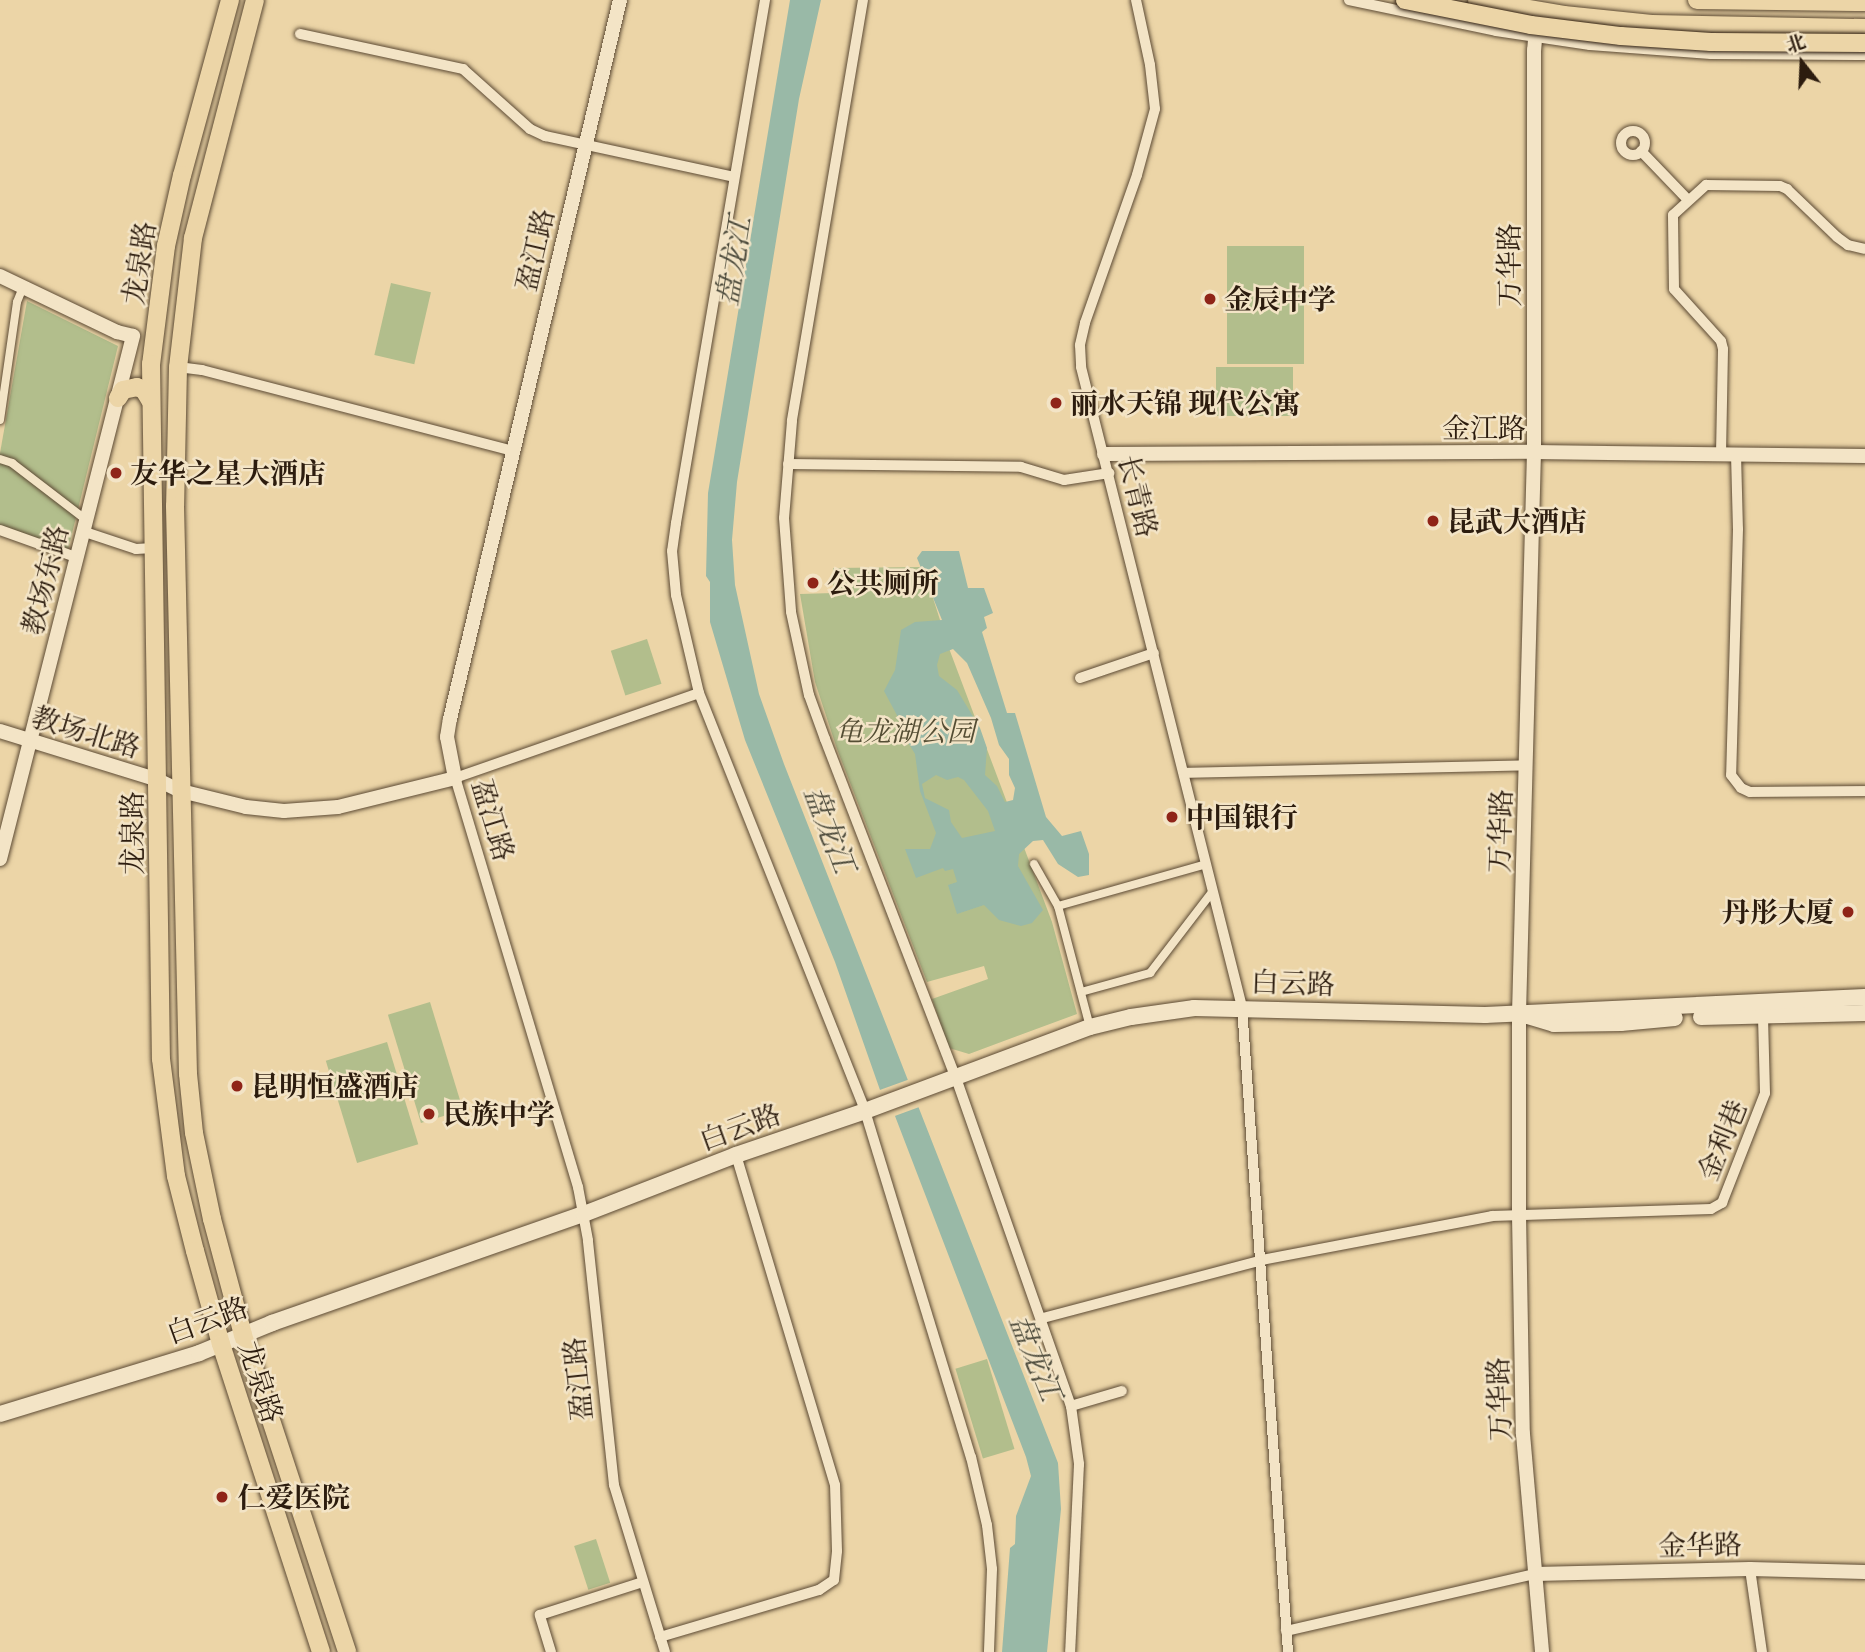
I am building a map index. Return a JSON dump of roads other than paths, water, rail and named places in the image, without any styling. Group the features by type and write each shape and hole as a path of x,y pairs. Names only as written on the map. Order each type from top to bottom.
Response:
{"main road":[{"name":"龙泉路","path":"230,0 182,175 159,287 150,400 161,1059 176,1176 221,1345 321,1652"},
{"name":"龙泉路","path":"256,0 193,238 178,367 175,506 188,1074 194,1133 212,1219 243,1335 348,1652"},
{"path":"1405,0 1520,23 1612,36 1711,42 1865,43"},
{"path":"1477,0 1540,5 1662,24 1860,22"},
{"path":"1696,0 1865,2"},
{"path":"118,398 127,388 136,387 144,390 150,400"},
{"name":"白云路","path":"0,1414 221,1345 1090,1027 1194,1008 1242,1007 1485,1015 1865,997"},
{"name":"白云路","path":"1518,1013 1554,1024 1865,1013"}],"street":[{"name":"盈江路","path":"620,0 447,737 455,778 584,1214 614,1485 665,1652"},
{"path":"763,0 672,551 676,595 699,693 872,1108 971,1457 987,1525 992,1569 989,1652"},
{"path":"863,0 792,421 784,518 792,612 809,695 956,1078 1043,1318 1071,1406 1079,1464 1070,1652"},
{"name":"长青路","path":"1136,0 1150,65 1155,109 1137,175 1080,345 1081,367 1242,1007 1288,1652"},
{"path":"1349,0 1534,38 1680,53 1865,55"},
{"name":"万华路","path":"1540,5 1534,38 1534,452 1518,1013 1523,1434 1542,1652"},
{"path":"300,34 463,69 530,129 585,145 734,177"},
{"path":"1641,151 1688,200"},
{"path":"1721,454 1721,341 1674,289 1673,215 1706,185 1714,183 1780,186 1837,237 1848,245 1865,249"},
{"path":"0,276 117,332 133,336 155,329"},
{"path":"0,420 17,302 23,287"},
{"name":"教场东路","path":"0,859 133,336"},
{"path":"178,367 215,373 512,451"},
{"name":"金江路","path":"1104,454 1534,452 1865,456"},
{"path":"1736,454 1738,529 1731,775 1741,788 1750,792 1865,791"},
{"path":"0,459 12,463 84,525 136,549 153,548"},
{"path":"788,464 1021,467 1064,480 1109,473"},
{"path":"0,530 76,557"},
{"path":"1080,678 1154,653"},
{"path":"455,778 699,693"},
{"name":"教场北路","path":"0,731 158,780 181,791 246,807 311,811 364,802 455,778"},
{"path":"1184,773 1526,765"},
{"path":"1034,864 1058,906 1090,1027"},
{"path":"1058,906 1206,864"},
{"path":"1081,992 1150,974 1213,891"},
{"name":"金利巷","path":"1519,1215 1680,1212 1711,1209 1721,1203 1765,1093 1763,1016"},
{"path":"660,1637 819,1590 834,1580 837,1551 835,1485 736,1155"},
{"path":"1043,1318 1262,1260 1492,1216 1519,1215"},
{"path":"1071,1406 1122,1391"},
{"path":"1750,1569 1762,1652"},
{"name":"金华路","path":"1535,1574 1750,1569 1865,1572"},
{"path":"1286,1631 1535,1574"},
{"path":"551,1652 540,1615 643,1582"}],"place":[{"name":"金辰中学","path":"1210,299"},
{"name":"丽水天锦 现代公寓","path":"1056,403"},
{"name":"友华之星大酒店","path":"116,473"},
{"name":"昆武大酒店","path":"1433,521"},
{"name":"公共厕所","path":"813,583"},
{"name":"中国银行","path":"1172,817"},
{"name":"丹彤大厦","path":"1848,912"},
{"name":"昆明恒盛酒店","path":"237,1086"},
{"name":"民族中学","path":"429,1114"},
{"name":"仁爱医院","path":"222,1497"}],"water label":[{"name":"盘龙江","path":"733,261"},
{"name":"盘龙江","path":"830,829"},
{"name":"盘龙江","path":"1036,1357"}],"park label":[{"name":"龟龙湖公园","path":"905,731"}]}
